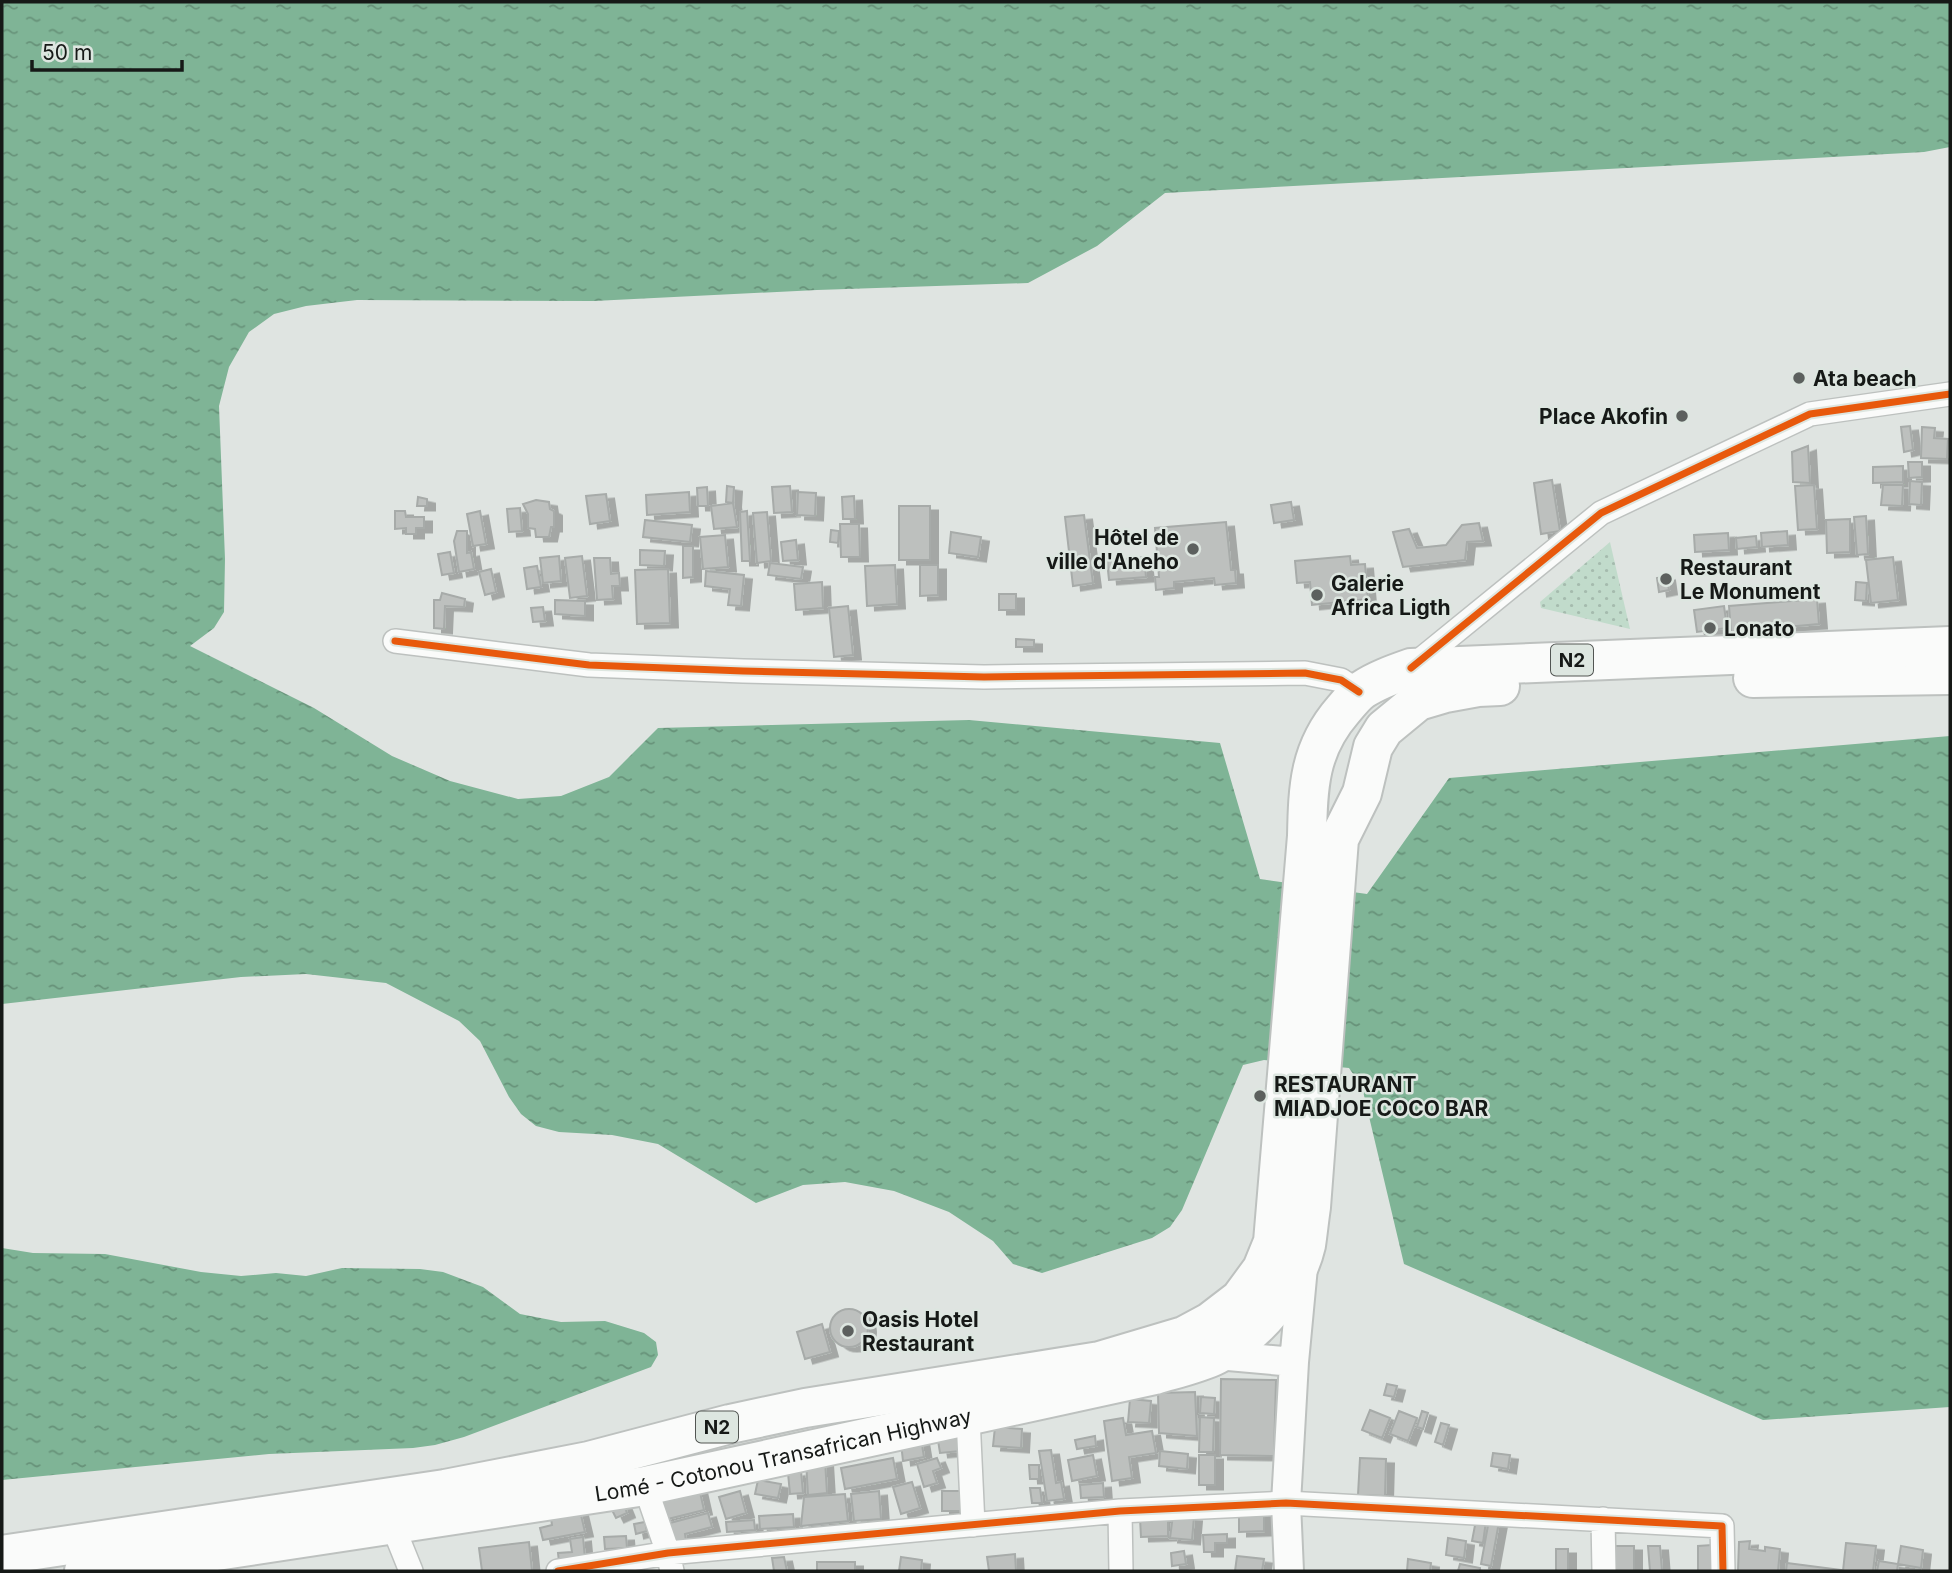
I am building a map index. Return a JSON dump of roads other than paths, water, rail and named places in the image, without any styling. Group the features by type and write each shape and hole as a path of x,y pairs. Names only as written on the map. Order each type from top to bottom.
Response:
{"highway":[{"name":"N2","path":"2,1555 390,1510 445,1489 589,1461 730,1424 805,1408 1100,1361 1184,1336 1210,1322 1240,1299 1262,1269 1273,1242 1299,1126 1323,837 1308,789 1316,754 1326,731 1359,692 1385,677 1411,668 1950,646"},
{"name":"N2","path":"1323,837 1362,793 1373,747 1384,729 1418,701 1445,693 1478,687 1950,675"},
{"name":"Lomé - Cotonou Transafrican Highway","path":"84,1571 390,1510 645,1486 1155,1375 1217,1355 1242,1338 1269,1314 1288,1287 1305,1247 1311,1207 1299,1126"}],"street":[{"path":"1411,668 1601,513 1810,414 1950,394"},
{"path":"395,641 589,665 743,671 984,677 1305,673 1341,680 1359,692"},
{"path":"1289,1571 1286,1503 1294,1362 1305,1247"},
{"path":"1217,1355 1294,1362"},
{"path":"968,1417 973,1525"},
{"path":"645,1486 670,1562"},
{"path":"558,1571 670,1562 973,1525 1120,1511 1286,1503 1722,1526 1723,1571"},
{"path":"390,1510 411,1571"},
{"path":"1120,1511 1121,1571"},
{"path":"1603,1519 1604,1571"}],"water":[{"path":"2,2 1950,2 1950,147 1924,152 1165,193 1097,246 1028,283 594,301 357,300 306,306 274,314 249,332 229,367 219,406 225,559 224,612 214,628 190,646 314,708 392,756 450,781 518,799 561,796 609,777 658,728 969,720 1220,743 1260,879 1367,894 1449,778 1950,736 1950,1407 1763,1420 1404,1264 1362,1087 1349,1068 1264,1060 1243,1065 1182,1210 1170,1227 1152,1238 1042,1273 1013,1264 993,1241 949,1212 894,1191 845,1182 803,1185 756,1203 658,1144 612,1135 559,1132 536,1126 521,1114 509,1097 480,1041 459,1021 386,983 306,974 241,977 2,1004"},
{"path":"2,1248 33,1253 105,1254 201,1272 241,1276 276,1273 306,1276 342,1268 443,1272 483,1287 520,1314 561,1322 605,1321 644,1333 656,1342 658,1355 651,1367 464,1437 435,1445 269,1454 2,1480"}],"place":[{"name":"Ata beach","path":"1799,378"},
{"name":"Place Akofin","path":"1682,416"},
{"name":"Hôtel de ville d'Aneho","path":"1193,549"},
{"name":"Restaurant Le Monument","path":"1666,579"},
{"name":"Galerie Africa Ligth","path":"1317,595"},
{"name":"Lonato","path":"1710,628"},
{"name":"RESTAURANT MIADJOE COCO BAR","path":"1260,1096"},
{"name":"Oasis Hotel Restaurant","path":"848,1331"}]}
